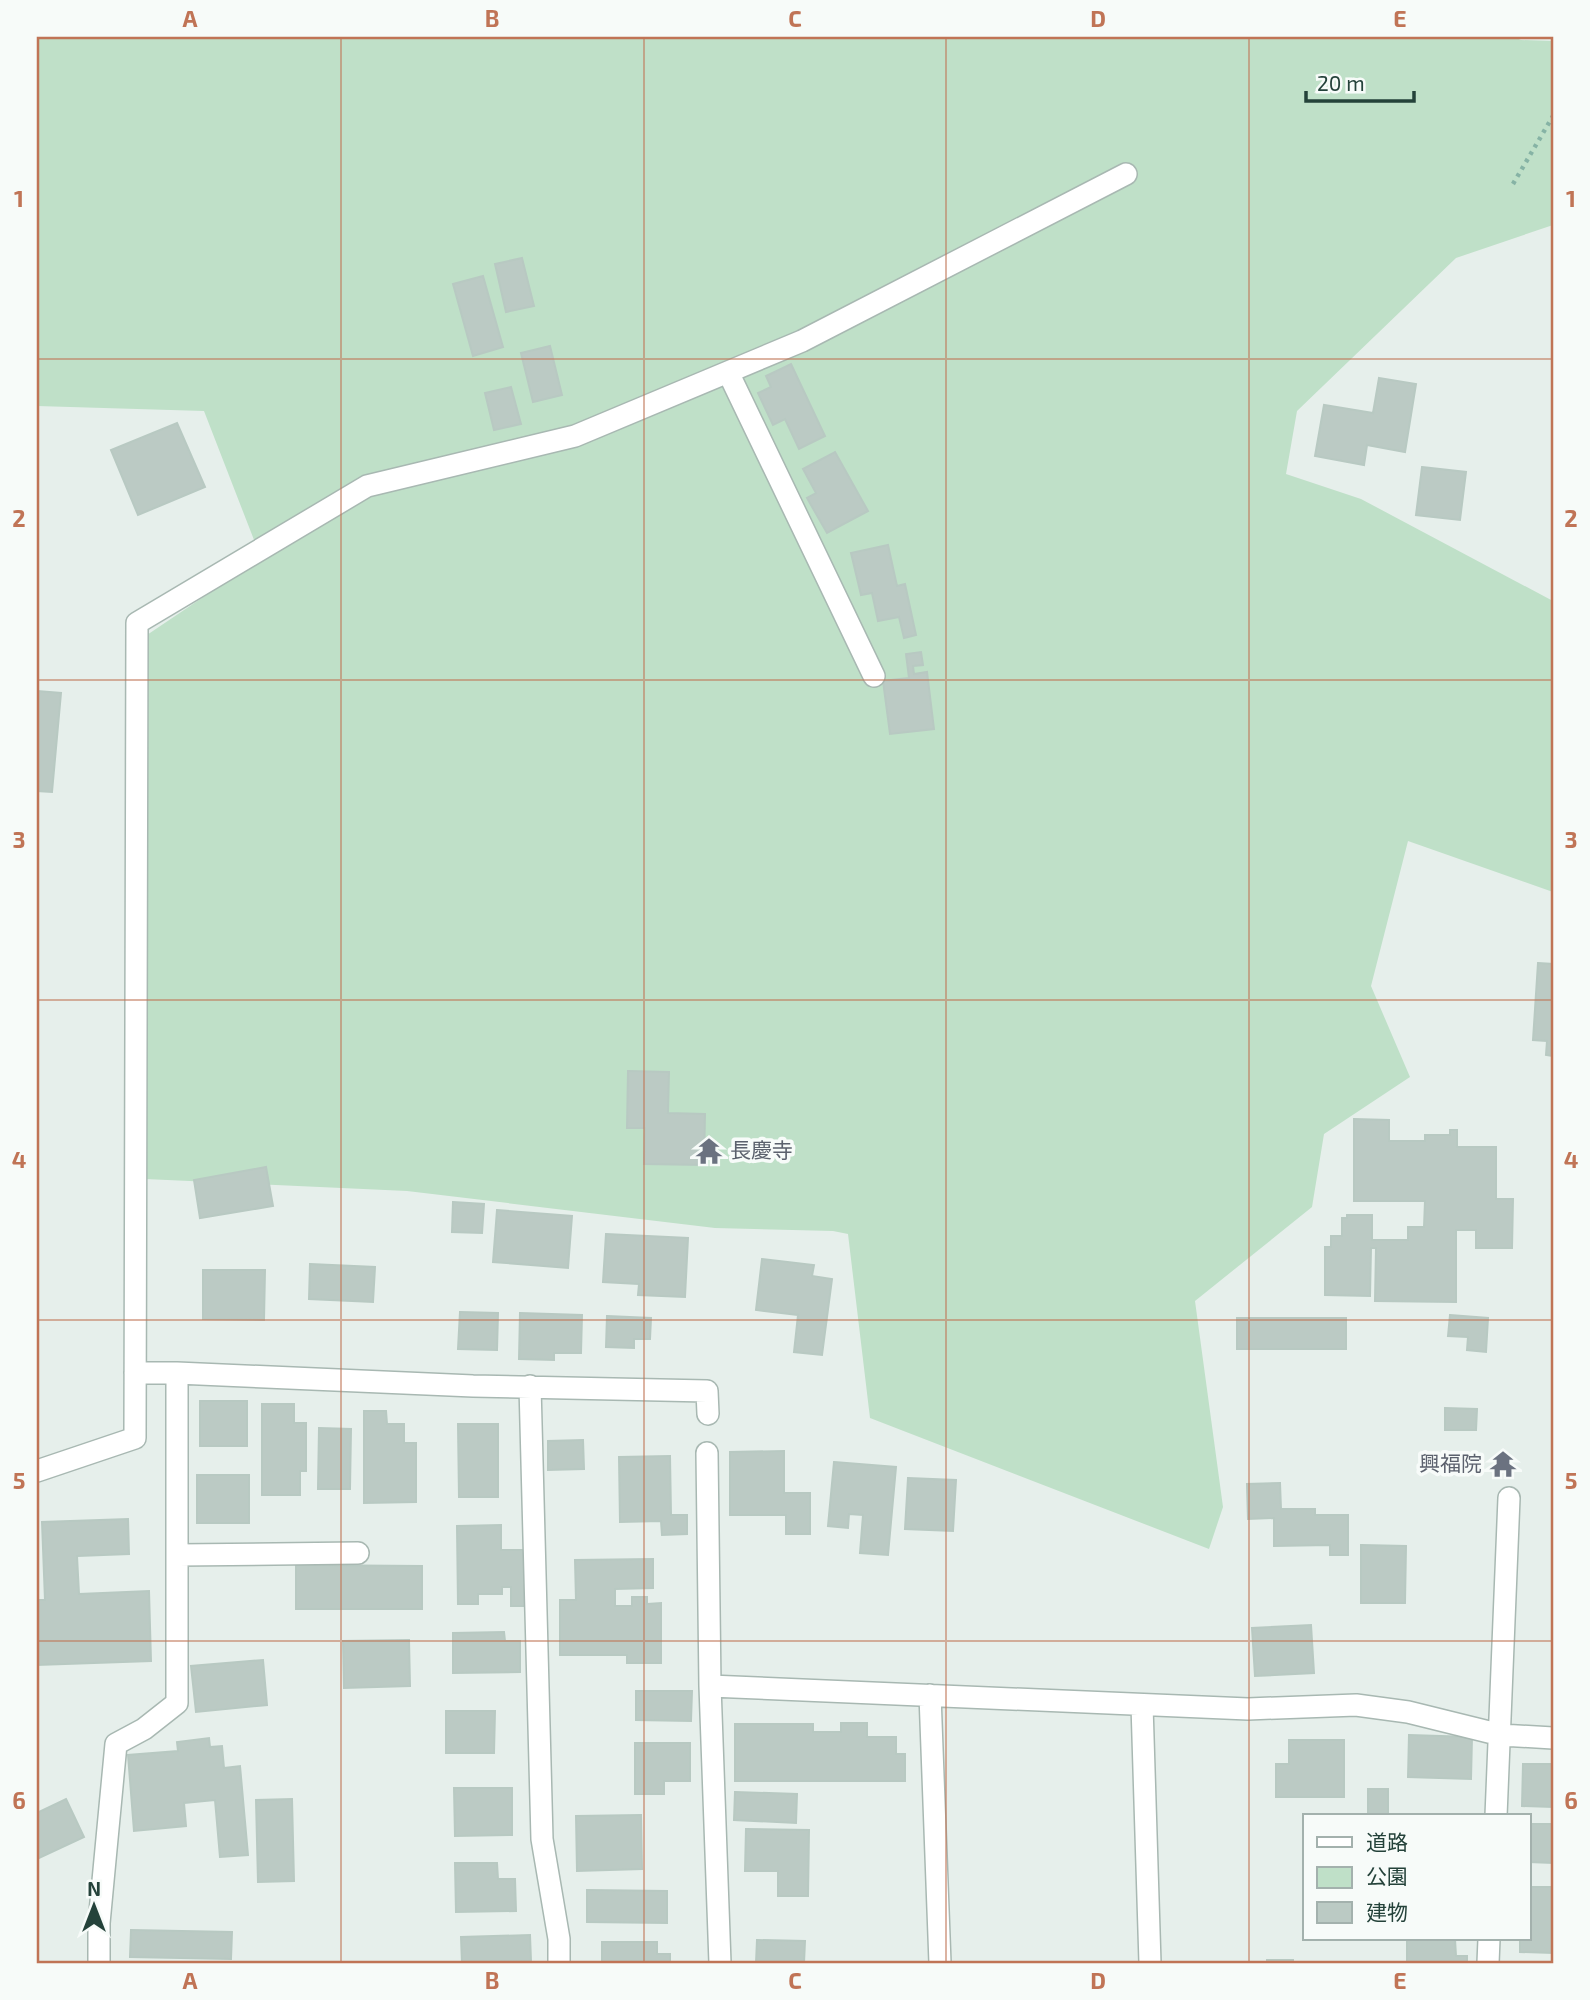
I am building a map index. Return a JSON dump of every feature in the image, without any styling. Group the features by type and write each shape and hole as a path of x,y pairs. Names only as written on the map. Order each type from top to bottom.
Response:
{"street":[{"path":"37,1471 135,1438 137,623 367,486 575,436 802,341 1126,174"},
{"path":"728,372 874,676"},
{"path":"135,1373 707,1391 708,1414"},
{"path":"99,1963 99,1923 116,1744 144,1729 177,1703 177,1373"},
{"path":"530,1386 542,1839 559,1939 559,1963"},
{"path":"707,1453 710,1686 720,1963"},
{"path":"1496,1814 1509,1498"},
{"path":"178,1555 358,1553"},
{"path":"710,1686 1248,1709 1356,1704 1408,1712 1501,1735 1553,1738"},
{"path":"930,1695 940,1963"},
{"path":"1142,1704 1150,1963"},
{"path":"1488,1963 1489,1940"}],"path":[{"path":"1513,184 1553,116"}],"green space":[{"path":"37,37 1514,37 1521,40 1553,41 1553,225 1456,258 1297,411 1286,474 1361,499 1553,601 1553,892 1408,841 1371,986 1410,1077 1324,1134 1312,1207 1195,1301 1223,1507 1209,1549 870,1418 848,1234 833,1231 715,1228 407,1191 145,1179 144,637 261,558 204,411 37,406"}],"building":[{"path":"522,258 534,306 506,312 495,264"},
{"path":"483,276 503,347 473,356 453,284"},
{"path":"550,346 562,395 533,402 521,353"},
{"path":"791,364 825,436 799,449 785,419 773,425 758,393 771,387 766,376"},
{"path":"1379,378 1416,384 1405,452 1367,445 1364,465 1315,456 1324,405 1373,413"},
{"path":"511,387 521,424 494,430 485,393"},
{"path":"177,423 205,487 138,515 111,450"},
{"path":"835,452 868,511 827,533 807,498 816,493 803,469"},
{"path":"1422,467 1466,472 1460,520 1416,515"},
{"path":"888,545 897,586 905,584 916,635 904,638 899,617 878,621 872,593 861,595 851,553"},
{"path":"921,652 923,665 913,666 914,674 927,672 934,729 890,734 883,681 909,678 906,654"},
{"path":"37,691 61,693 52,792 37,791"},
{"path":"1538,963 1553,964 1553,1056 1546,1055 1547,1041 1533,1040"},
{"path":"628,1071 669,1072 668,1113 705,1114 704,1165 644,1164 645,1128 627,1128"},
{"path":"1354,1119 1389,1120 1389,1141 1425,1141 1425,1135 1450,1135 1450,1130 1457,1130 1457,1147 1496,1147 1496,1199 1513,1199 1512,1248 1476,1248 1476,1230 1456,1230 1456,1302 1375,1301 1376,1248 1371,1248 1370,1296 1325,1295 1325,1247 1331,1247 1331,1236 1342,1236 1342,1218 1347,1218 1347,1215 1372,1215 1372,1240 1408,1240 1408,1227 1424,1227 1425,1201 1354,1201"},
{"path":"266,1167 273,1206 200,1218 194,1180"},
{"path":"453,1202 484,1204 482,1233 452,1232"},
{"path":"497,1210 572,1216 568,1268 493,1262"},
{"path":"606,1234 688,1238 685,1297 638,1295 639,1284 603,1282"},
{"path":"762,1259 814,1265 812,1276 832,1279 822,1355 794,1352 798,1315 756,1310"},
{"path":"310,1264 375,1267 373,1302 309,1299"},
{"path":"203,1270 265,1270 264,1320 203,1319"},
{"path":"460,1312 498,1313 497,1350 458,1349"},
{"path":"520,1313 582,1315 581,1353 554,1353 554,1360 519,1359"},
{"path":"1450,1315 1488,1318 1486,1352 1467,1350 1468,1337 1448,1336"},
{"path":"607,1316 651,1318 650,1339 634,1339 634,1348 606,1347"},
{"path":"1237,1318 1346,1318 1346,1349 1237,1349"},
{"path":"200,1401 247,1401 247,1446 200,1446"},
{"path":"262,1404 294,1404 294,1423 306,1423 306,1471 300,1471 300,1495 262,1495"},
{"path":"1445,1408 1477,1409 1476,1430 1445,1430"},
{"path":"364,1411 386,1411 387,1424 404,1424 404,1443 416,1443 416,1502 364,1503"},
{"path":"458,1424 498,1424 498,1497 459,1497"},
{"path":"319,1428 351,1429 350,1489 318,1489"},
{"path":"583,1440 584,1469 548,1470 548,1441"},
{"path":"784,1451 784,1493 810,1493 810,1534 786,1534 786,1515 730,1515 730,1452"},
{"path":"670,1456 671,1515 687,1515 687,1534 662,1535 661,1521 620,1522 619,1457"},
{"path":"834,1462 896,1467 888,1555 860,1553 863,1515 849,1514 848,1528 828,1526"},
{"path":"197,1475 249,1475 249,1523 197,1523"},
{"path":"908,1478 956,1480 953,1531 905,1529"},
{"path":"1280,1483 1281,1509 1315,1509 1315,1515 1348,1515 1348,1555 1330,1555 1330,1545 1274,1546 1274,1518 1248,1519 1247,1484"},
{"path":"128,1519 129,1554 77,1556 79,1594 149,1591 151,1661 37,1665 37,1600 45,1600 42,1522"},
{"path":"501,1525 501,1550 528,1550 529,1606 511,1606 511,1587 502,1587 502,1594 478,1594 478,1604 458,1604 457,1526"},
{"path":"1361,1545 1406,1546 1405,1603 1361,1603"},
{"path":"653,1559 653,1588 615,1589 615,1606 632,1606 632,1597 647,1597 647,1604 661,1603 661,1663 627,1663 627,1655 560,1655 560,1600 576,1600 575,1560"},
{"path":"296,1565 422,1566 422,1609 296,1609"},
{"path":"1311,1625 1314,1673 1255,1676 1252,1628"},
{"path":"504,1632 505,1641 520,1641 520,1672 453,1673 453,1633"},
{"path":"409,1640 410,1686 344,1688 343,1641"},
{"path":"263,1660 267,1705 196,1712 191,1666"},
{"path":"636,1691 692,1691 691,1721 636,1720"},
{"path":"446,1711 495,1711 494,1753 446,1753"},
{"path":"841,1723 867,1723 867,1737 896,1737 896,1754 905,1754 905,1781 735,1781 735,1724 813,1724 813,1732 841,1732"},
{"path":"1409,1735 1472,1737 1471,1779 1408,1777"},
{"path":"209,1738 210,1747 222,1746 224,1768 240,1766 248,1855 220,1857 215,1800 184,1803 186,1826 134,1831 128,1755 178,1751 177,1742"},
{"path":"1289,1740 1344,1740 1344,1797 1276,1797 1276,1764 1289,1764"},
{"path":"635,1743 690,1743 690,1781 664,1781 664,1794 635,1794"},
{"path":"1523,1764 1553,1764 1553,1807 1522,1806"},
{"path":"454,1788 512,1788 512,1835 455,1836"},
{"path":"1368,1789 1388,1789 1388,1814 1368,1814"},
{"path":"735,1792 797,1794 796,1823 734,1820"},
{"path":"66,1799 84,1837 37,1859 37,1813"},
{"path":"292,1799 294,1881 258,1882 256,1800"},
{"path":"641,1815 642,1869 577,1871 576,1816"},
{"path":"1530,1824 1553,1824 1553,1863 1530,1862"},
{"path":"746,1829 809,1830 808,1896 778,1896 778,1871 745,1871"},
{"path":"455,1863 497,1863 498,1879 515,1879 516,1911 456,1912"},
{"path":"1530,1887 1553,1887 1553,1953 1520,1952 1520,1940 1530,1940"},
{"path":"587,1890 667,1891 667,1923 587,1922"},
{"path":"131,1930 232,1932 231,1959 130,1957"},
{"path":"530,1935 531,1961 462,1963 461,1937"},
{"path":"757,1940 805,1941 804,1963 756,1963"},
{"path":"1407,1940 1455,1940 1456,1956 1467,1956 1467,1963 1407,1963"},
{"path":"602,1942 657,1942 657,1954 670,1954 670,1963 602,1963"},
{"path":"1267,1960 1293,1960 1293,1963 1267,1963"}],"place":[{"name":"長慶寺","path":"709,1151"},
{"name":"興福院","path":"1503,1464"}]}
